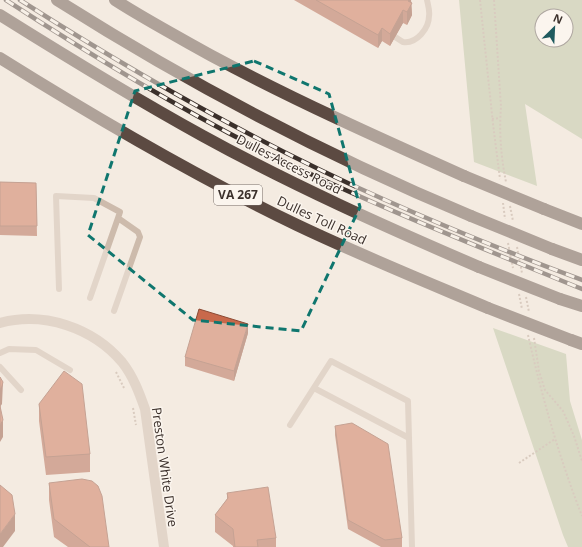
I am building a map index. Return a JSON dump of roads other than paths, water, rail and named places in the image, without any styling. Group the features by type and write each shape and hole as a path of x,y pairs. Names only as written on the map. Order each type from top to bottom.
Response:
{"highway":[{"path":"57,0 129,45 231,102 309,142 471,216 582,260"},
{"path":"115,0 186,42 293,98 464,176 582,224"},
{"name":"Dulles Access Road","path":"0,15 82,66 204,137 299,185 359,214 479,267 582,306"},
{"name":"Dulles Toll Road","path":"0,58 142,143 251,202 346,247 488,308 577,342"}],"street":[{"name":"Preston White Drive","path":"0,323 27,319 45,320 63,324 79,330 95,339 110,350 122,362 132,376 145,409 164,547"}],"lane":[{"path":"395,37 403,42 414,40 419,37 426,26 429,16 427,0"},
{"path":"59,289 56,196 94,198 120,212 90,298"},
{"path":"114,311 140,237 138,232 118,218"},
{"path":"0,353 9,349 36,350 70,370"},
{"path":"290,425 331,361 408,401 412,547"},
{"path":"0,367 21,390"},
{"path":"314,388 409,438"}],"railway":[{"path":"6,0 133,79 197,116 263,151 381,206 582,289"},
{"path":"20,0 153,81 289,155 432,220 582,280"}]}
